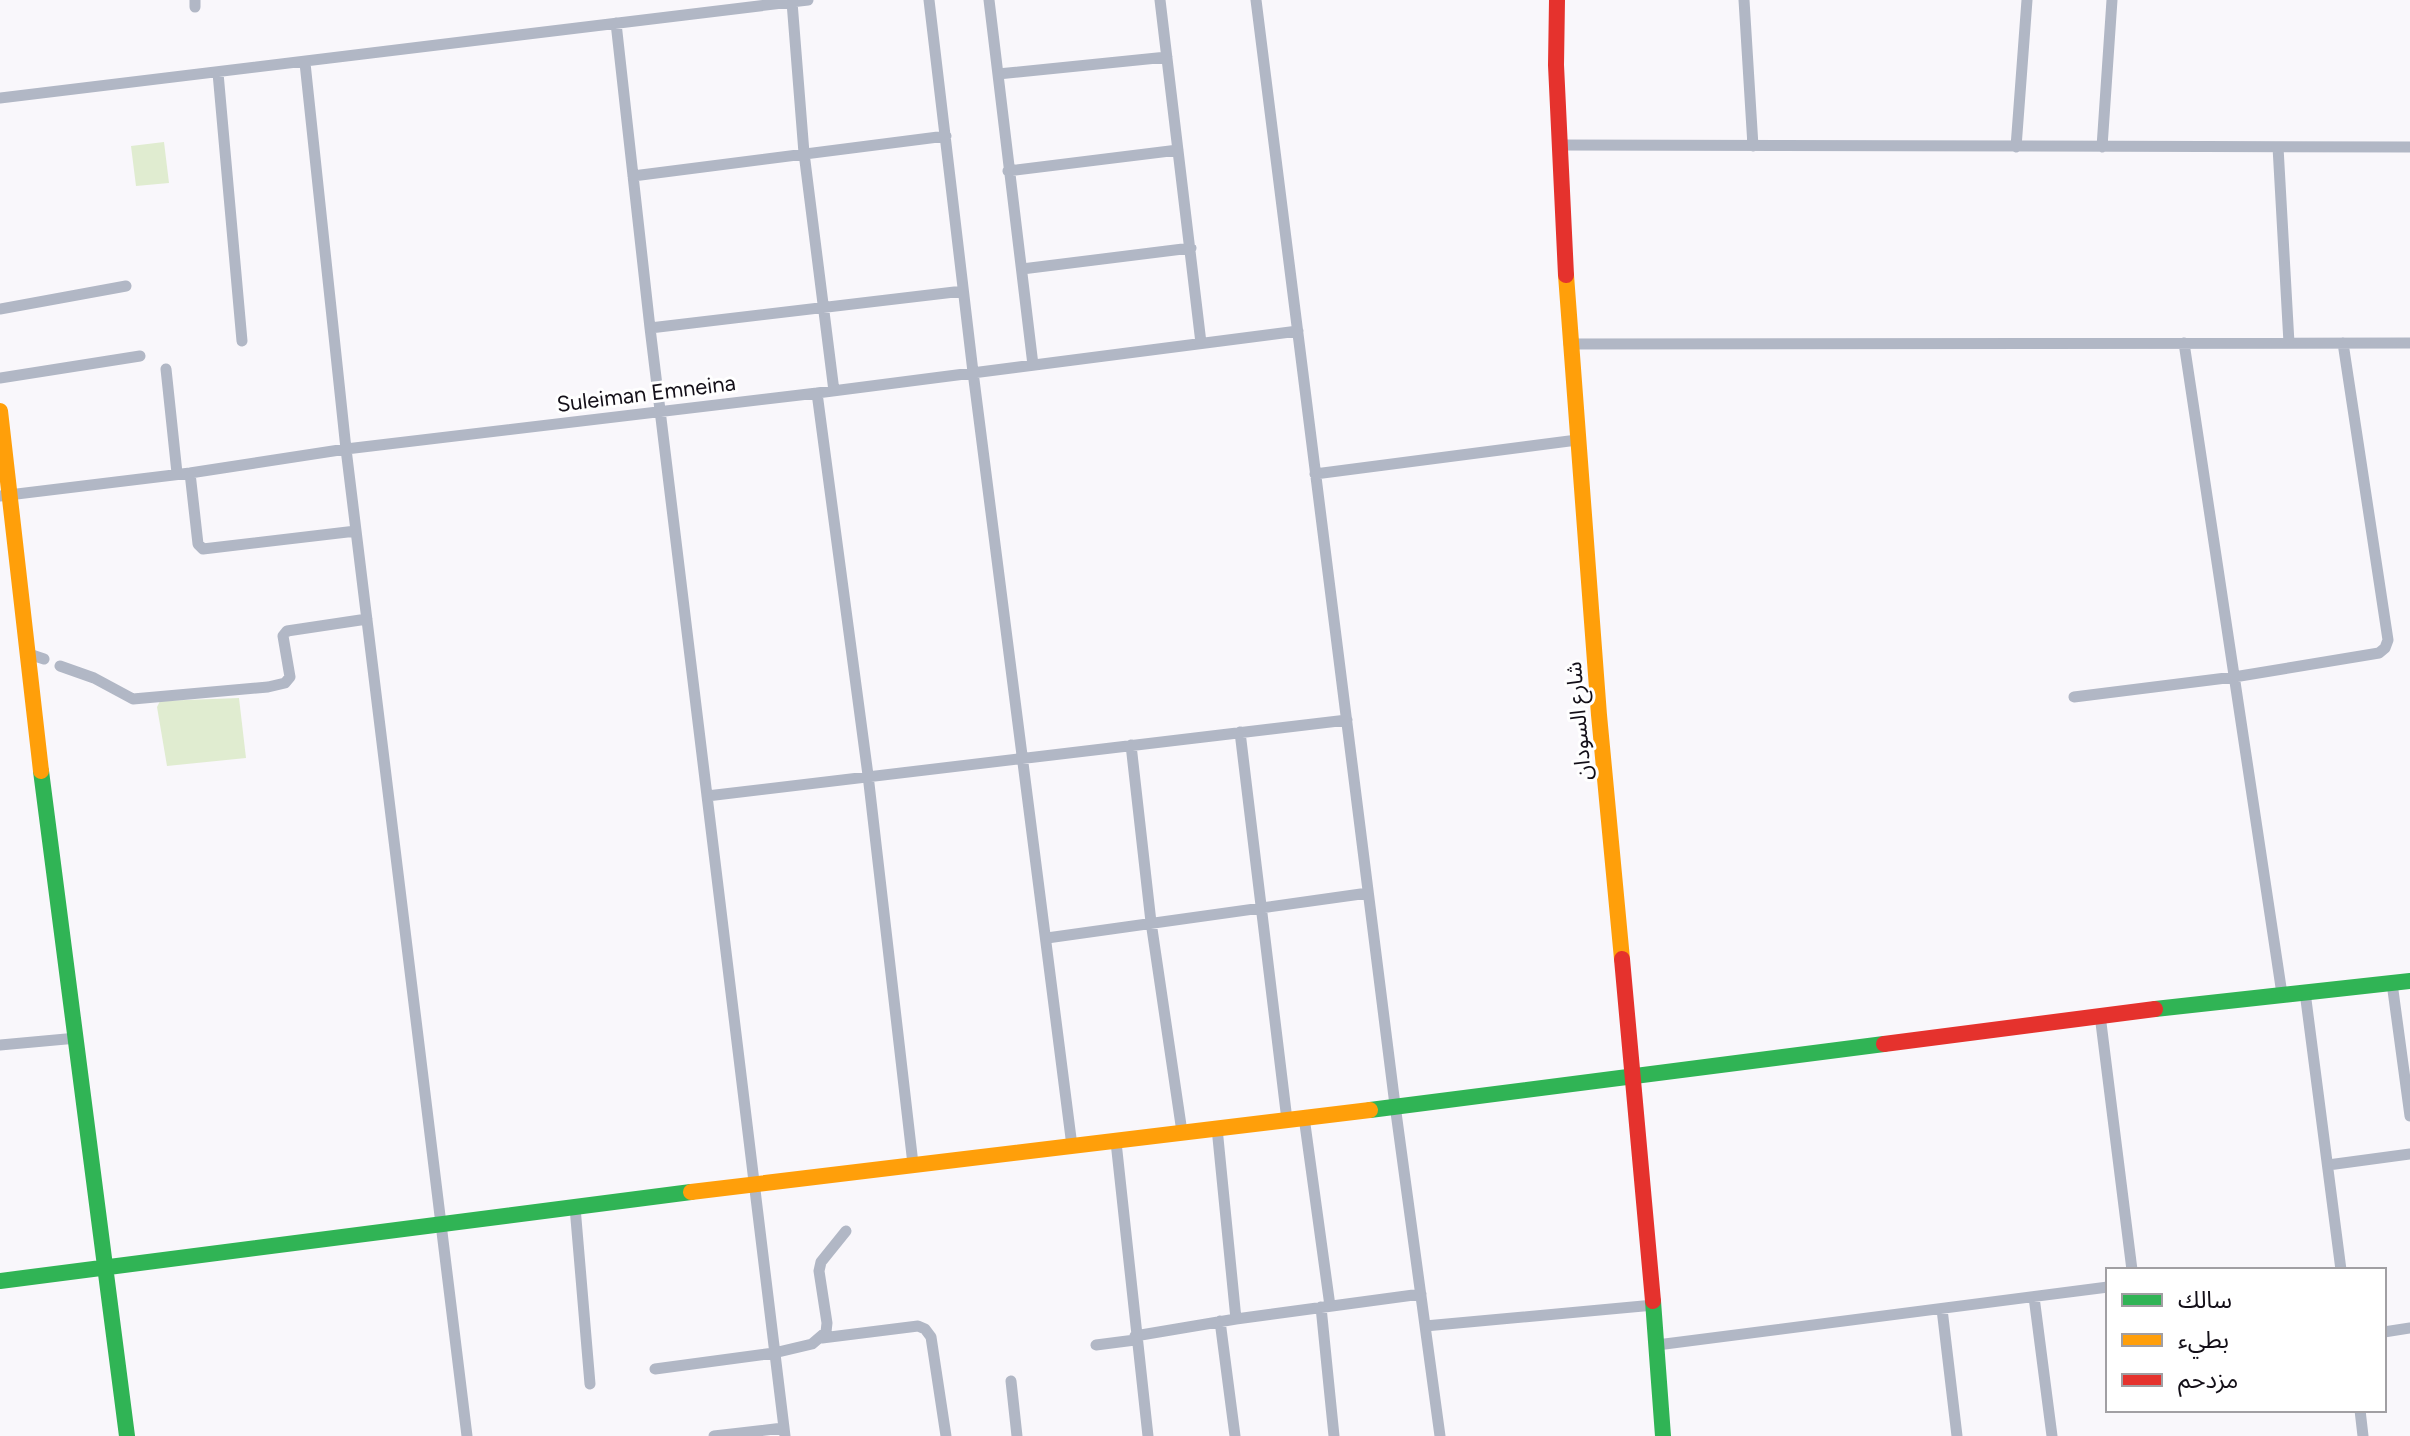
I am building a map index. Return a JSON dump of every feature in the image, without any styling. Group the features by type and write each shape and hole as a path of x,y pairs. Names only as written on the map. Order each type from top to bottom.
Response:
{"street":[{"path":"0,98 808,0"},
{"path":"929,0 973,372 1072,1146"},
{"path":"989,0 1033,365"},
{"path":"1160,0 1201,343"},
{"path":"1256,0 1395,1105 1440,1436"},
{"name":"شارع السودان","path":"1557,0 1556,65 1569,344 1663,1436"},
{"path":"1744,0 1753,146"},
{"path":"2016,147 2027,0"},
{"path":"2102,147 2112,0"},
{"path":"792,2 804,153 834,391"},
{"path":"616,23 784,1432 714,1436"},
{"path":"998,74 1167,57"},
{"path":"305,63 346,449 467,1436"},
{"path":"218,73 242,341"},
{"path":"633,176 946,136"},
{"path":"1559,145 2410,147"},
{"path":"2278,147 2289,343"},
{"path":"1008,171 1178,150"},
{"path":"1022,269 1191,248"},
{"path":"0,309 126,286"},
{"path":"650,328 963,291"},
{"name":"Suleiman Emneina","path":"5,494 1298,331"},
{"path":"2184,343 2282,994"},
{"path":"2074,697 2234,677 2379,653 2385,648 2388,640 2343,343"},
{"path":"1569,344 2410,343"},
{"path":"0,378 140,356"},
{"path":"166,369 177,473"},
{"path":"817,393 868,775 913,1164"},
{"path":"0,411 5,494 127,1436"},
{"path":"1315,474 1577,440"},
{"path":"190,473 198,544 203,549 356,531"},
{"path":"60,666 94,678 133,699 268,687 285,683 290,677 283,636 287,631 367,619"},
{"path":"26,653 44,659"},
{"path":"707,796 1347,720"},
{"path":"1240,732 1261,907 1326,1307 1334,1436"},
{"path":"1131,745 1151,922 1182,1132"},
{"path":"1047,938 1368,893"},
{"path":"0,1281 913,1164 1634,1078 2100,1015 2410,981"},
{"path":"2392,983 2410,1116"},
{"path":"2305,992 2341,1268"},
{"path":"2100,1015 2132,1268"},
{"path":"0,1045 77,1038"},
{"path":"1217,1128 1236,1319"},
{"path":"1116,1142 1148,1436"},
{"path":"2328,1165 2410,1154"},
{"path":"575,1207 590,1384"},
{"path":"822,1338 827,1323 819,1271 821,1262 846,1231"},
{"path":"1657,1345 2106,1287"},
{"path":"1096,1345 1220,1321 1421,1294"},
{"path":"2034,1297 2052,1436"},
{"path":"1425,1326 1654,1305"},
{"path":"1942,1309 1957,1436"},
{"path":"1220,1321 1235,1436"},
{"path":"655,1369 774,1353 812,1344 822,1338 918,1326 931,1337 946,1436"},
{"path":"2386,1332 2410,1328"},
{"path":"1011,1381 1017,1436"},
{"path":"2360,1412 2363,1436"}],"green space":[{"path":"164,142 169,183 136,186 131,146"},
{"path":"239,698 246,758 167,766 157,707 160,701"}],"traffic: fast":[{"path":"41,771 127,1436"},
{"path":"2155,1009 2410,981"},
{"path":"1370,1110 1884,1044"},
{"path":"0,1281 691,1192"},
{"path":"1653,1301 1663,1436"}],"traffic: slow":[{"path":"1566,275 1599,715 1622,959"},
{"path":"0,411 41,771"},
{"path":"691,1192 1370,1110"}],"traffic: jam":[{"path":"1557,0 1556,65 1566,275"},
{"path":"1622,959 1653,1301"},
{"path":"1884,1044 2155,1009"}]}
